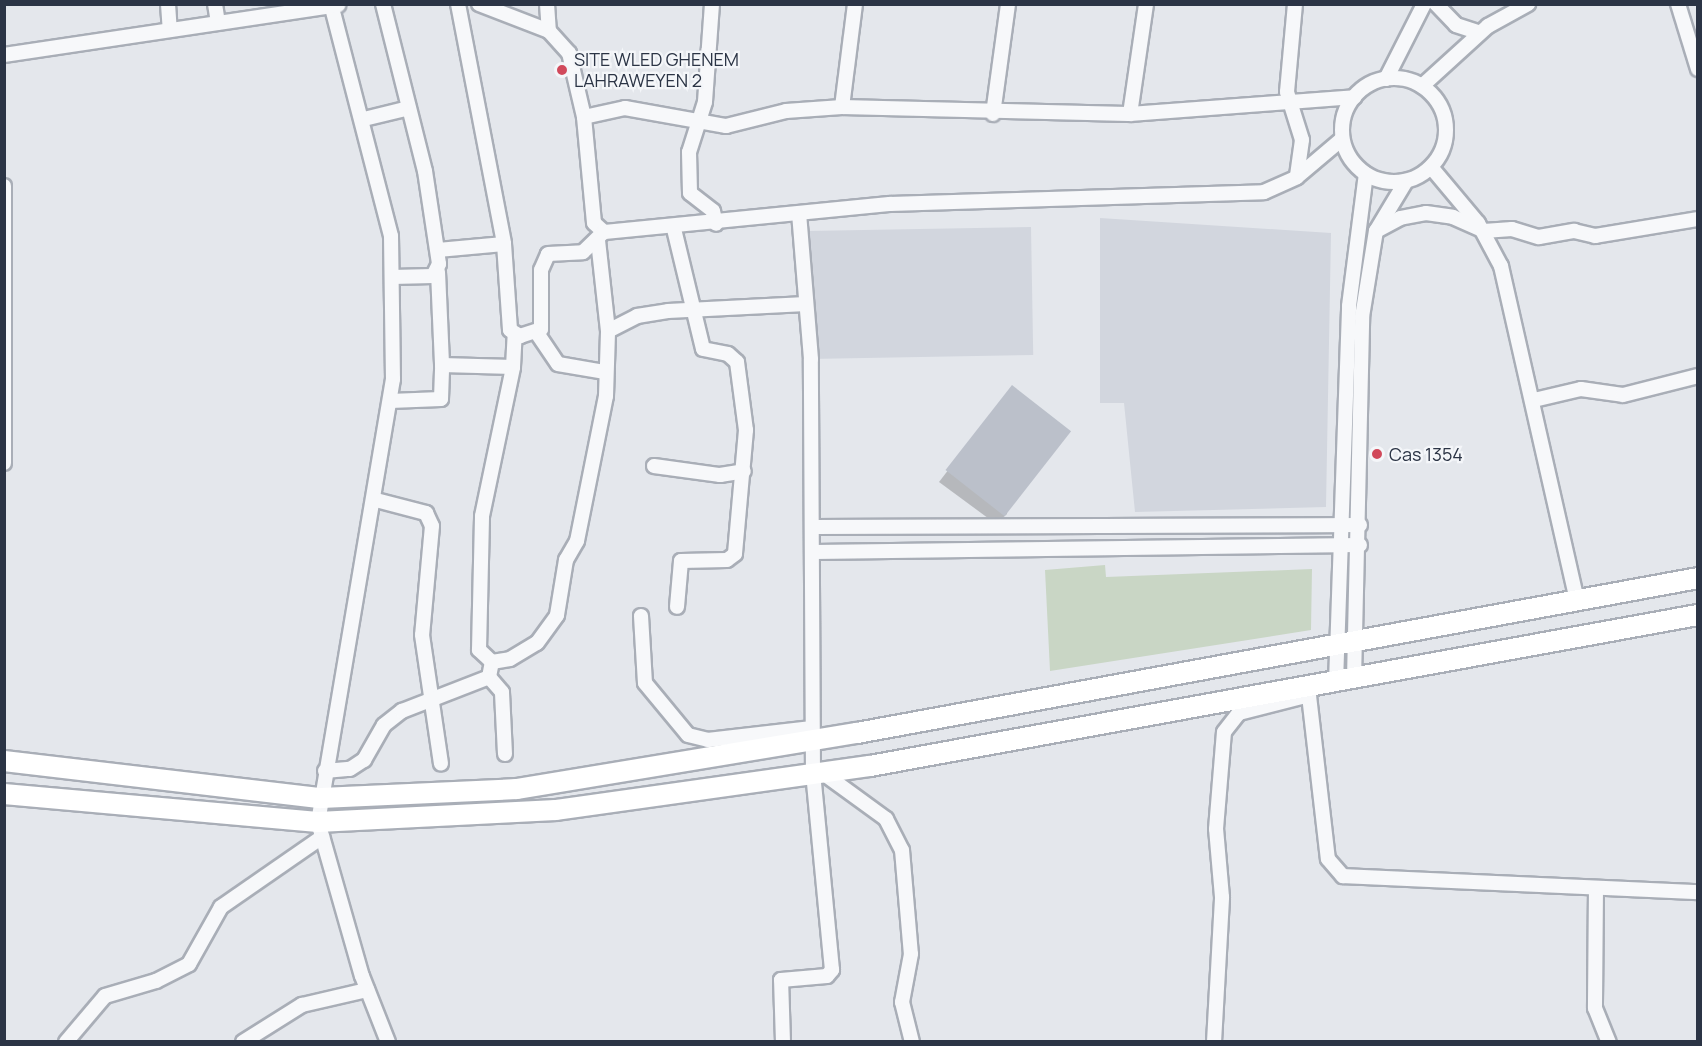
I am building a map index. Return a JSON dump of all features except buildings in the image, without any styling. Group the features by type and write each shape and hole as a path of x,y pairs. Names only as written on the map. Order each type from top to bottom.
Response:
{"street":[{"path":"168,4 170,30"},
{"path":"215,4 218,23"},
{"path":"383,4 409,108 438,250 442,364 441,399 390,401"},
{"path":"458,4 504,244 508,325 514,334 513,367 482,516 479,650 492,662"},
{"path":"479,4 549,31 568,53 584,117 594,223 601,236 608,331 605,372 577,541 566,560 557,615 537,643 510,659 492,662"},
{"path":"547,4 549,31"},
{"path":"712,4 699,124 688,152 690,193 713,211 716,224"},
{"path":"842,107 855,4"},
{"path":"993,114 1008,4"},
{"path":"1130,114 1146,4"},
{"path":"1295,4 1290,102 1302,140 1297,177"},
{"path":"584,117 626,108 699,124 726,126 776,112 842,107 993,114 1130,114 1354,97 1386,79 1424,4"},
{"path":"1436,4 1456,25 1480,33"},
{"path":"1422,86 1480,33 1528,4"},
{"path":"1678,4 1698,69"},
{"path":"4,55 334,5 364,119 391,236 390,401 376,500 325,771 320,830 367,990 388,1041"},
{"path":"1345,680 1347,644 1360,545 1362,317 1376,231 1406,181 1431,167 1442,152 1444,116 1422,86 1386,79"},
{"path":"1354,97 1343,117 1342,139 1350,159 1366,174 1406,181"},
{"path":"364,119 409,108"},
{"path":"605,372 558,364 537,333 544,258 551,252 583,252 601,236 890,204 1230,196 1264,192 1297,177 1342,139"},
{"path":"1431,167 1484,231 1506,282 1577,601"},
{"path":"1347,644 1344,545 1349,306 1366,174"},
{"path":"4,186 4,463"},
{"path":"1376,231 1400,218 1426,213 1453,217 1484,231 1596,236 1698,219"},
{"path":"783,1041 779,984 785,978 832,972 818,774 812,734 814,527 806,304 799,214"},
{"path":"674,229 703,349 728,354 737,362 746,430 735,554 727,560 681,561 677,607"},
{"path":"438,250 504,244"},
{"path":"392,277 438,272"},
{"path":"608,331 637,316 806,304"},
{"path":"514,334 537,333"},
{"path":"442,364 513,367"},
{"path":"1534,400 1581,389 1623,395 1698,376"},
{"path":"654,466 720,475 744,471"},
{"path":"376,500 426,513 432,526 422,635 441,764"},
{"path":"814,527 1360,525"},
{"path":"814,552 1360,545"},
{"path":"4,761 321,798 517,789 812,734 1347,644 1698,578"},
{"path":"1214,1041 1222,897 1216,829 1224,732 1239,713 1345,680 1698,615"},
{"path":"641,616 643,678 688,735 708,740 812,734"},
{"path":"489,677 492,662"},
{"path":"325,771 350,769 364,760 384,725 433,699 489,677"},
{"path":"489,677 502,692 505,754"},
{"path":"4,794 320,830 556,810 818,774 1309,691"},
{"path":"1309,691 1334,869 1352,878 1698,892"},
{"path":"818,774 886,819 902,850 911,954 902,1002 912,1041"},
{"path":"66,1041 105,996 156,981 189,964 221,907 320,830"},
{"path":"1596,888 1595,1008 1609,1041"},
{"path":"243,1041 302,1005 367,990"}],"shaded area":[{"path":"1100,218 1331,233 1326,507 1135,512 1124,403 1100,403"},
{"path":"1031,227 1033,355 809,359 807,231"}],"green space":[{"path":"1105,565 1106,577 1312,569 1311,630 1050,671 1045,570"}],"place":[{"name":"SITE WLED GHENEM LAHRAWEYEN 2","path":"562,70"},
{"name":"Cas 1354","path":"1377,454"}]}
